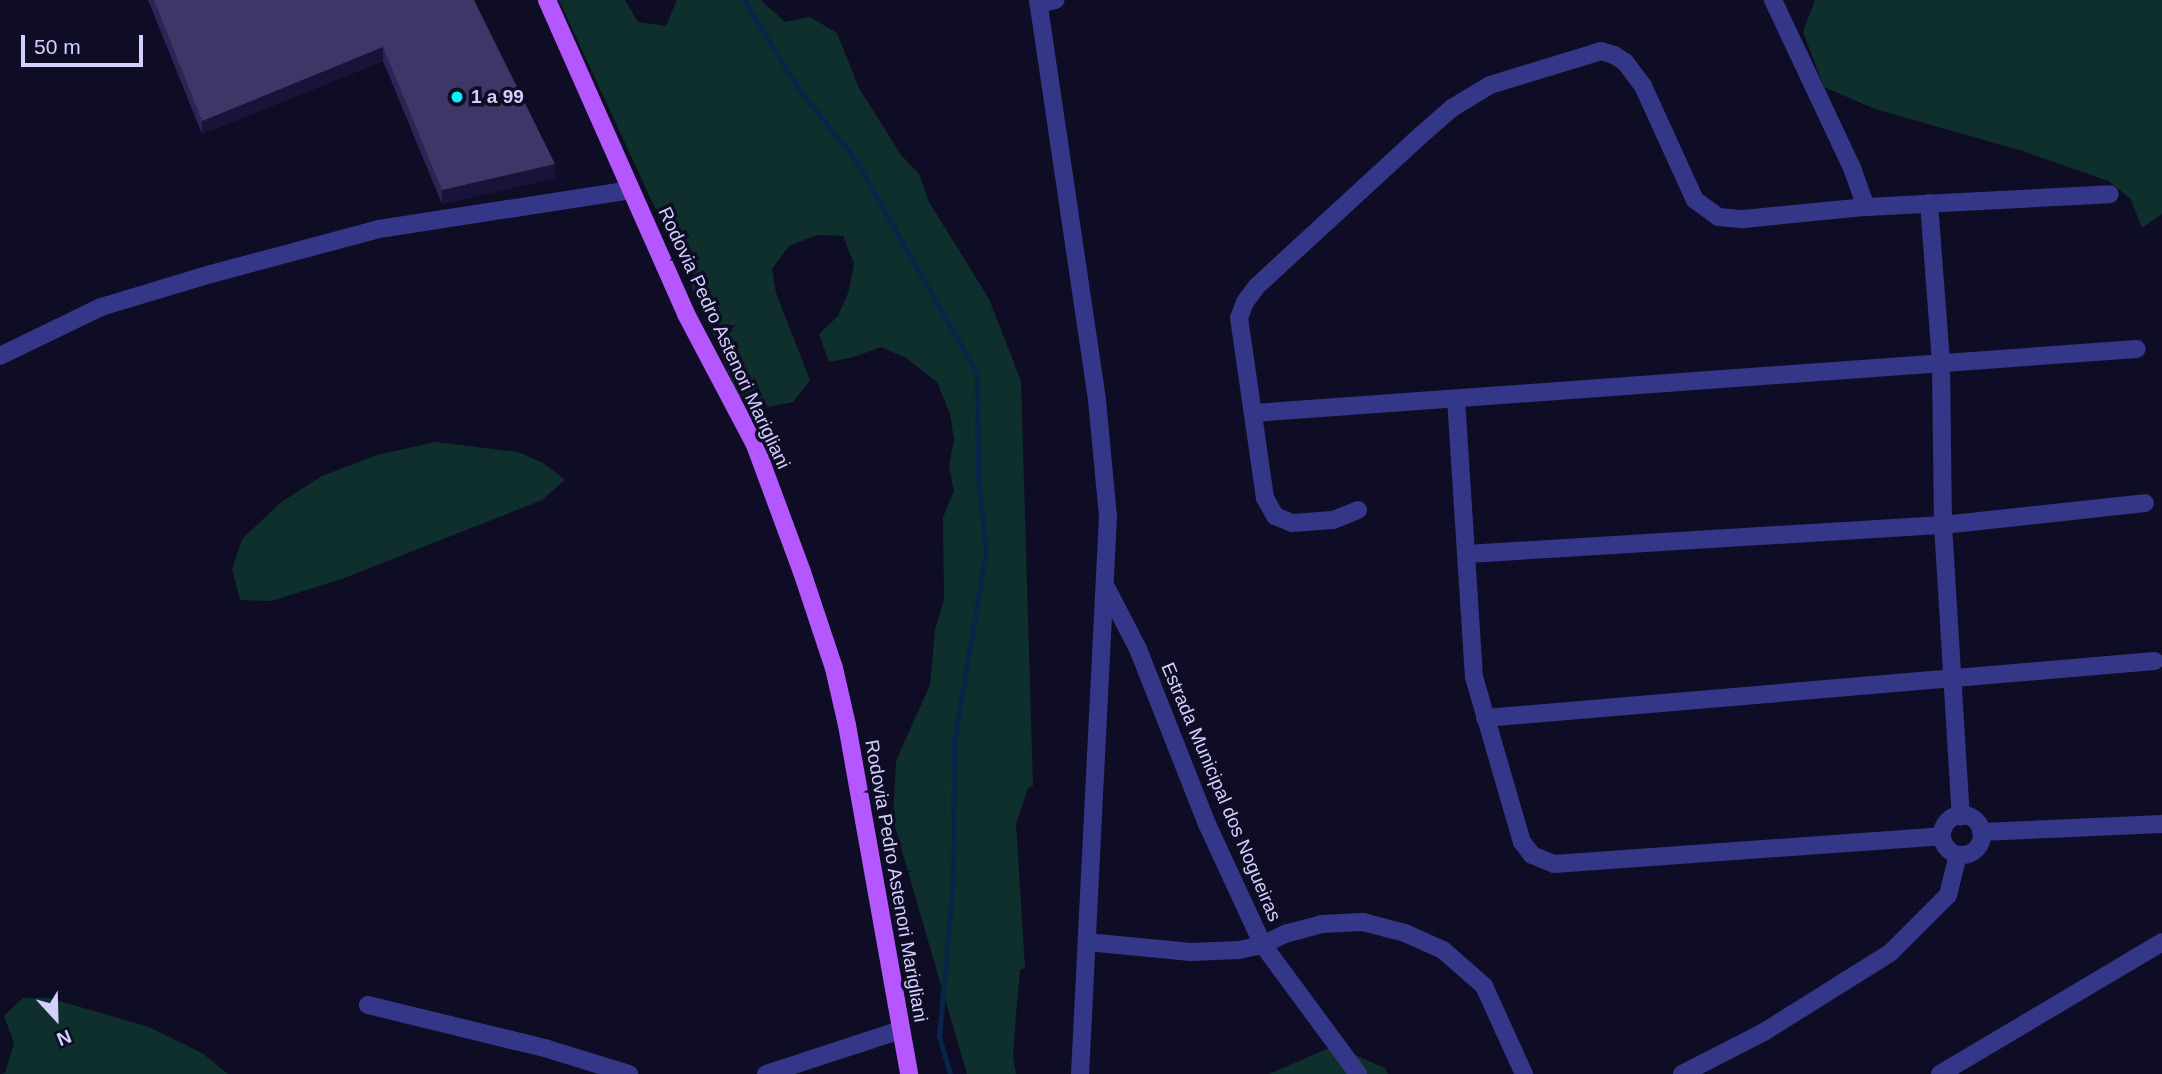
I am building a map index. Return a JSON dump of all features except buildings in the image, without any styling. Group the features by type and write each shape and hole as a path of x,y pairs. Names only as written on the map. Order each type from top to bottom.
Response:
{"main road":[{"name":"Rodovia Pedro Astenori Marigliani","path":"547,0 686,314 755,444 834,668 847,725 909,1074"}],"street":[{"path":"1773,0 1852,169 1866,207"},
{"path":"1044,1 1097,400 1108,516 1080,1074"},
{"path":"1358,510 1333,520 1292,523 1275,516 1265,498 1239,318 1245,302 1257,286 1452,108 1490,85 1601,51 1614,55 1625,62 1643,86 1695,200 1718,217 1743,219 1866,207 2110,194"},
{"path":"0,356 101,307 379,229 631,190"},
{"path":"1929,204 1941,363 1943,525 1961,816"},
{"path":"1254,413 2137,349"},
{"path":"1456,399 1474,677 1522,842 1532,855 1555,864 1942,836"},
{"path":"1467,554 1943,525 2146,503"},
{"name":"Estrada Municipal dos Nogueiras","path":"1106,586 1138,649 1207,824 1263,945 1358,1074"},
{"path":"1485,718 2155,661"},
{"path":"1961,816 1975,820 1982,832 1976,850 1958,855 1950,851 1942,836 1944,826 1952,818 1961,816"},
{"path":"1982,832 2162,824"},
{"path":"1682,1074 1764,1032 1891,953 1948,895 1958,855"},
{"path":"1087,942 1191,952 1239,950 1263,945 1285,934 1322,924 1363,922 1405,933 1443,950 1484,986 1524,1074"},
{"path":"1940,1074 2162,942"},
{"path":"368,1005 548,1049 629,1074"},
{"path":"766,1074 901,1030"}],"green space":[{"path":"559,0 625,0 638,22 666,26 677,0 761,0 785,22 810,17 837,33 859,88 901,155 919,174 929,202 989,299 1021,381 1033,786 1028,788 1016,824 1025,968 1020,970 1017,1002 1013,1056 1016,1074 967,1074 893,820 896,761 930,685 935,630 944,600 943,517 954,491 949,467 954,439 950,414 937,382 906,358 881,347 854,357 829,362 819,334 838,316 849,291 854,263 843,236 817,235 789,246 772,269 776,293 810,380 793,402 768,407 738,397 715,338"},
{"path":"1815,0 2162,0 2162,214 2142,228 2130,198 2108,181 2023,151 1875,109 1824,87 1803,32"},
{"path":"435,442 518,452 543,463 565,480 542,500 342,579 271,601 240,600 232,569 242,539 280,503 322,476 377,455"},
{"path":"23,998 49,998 149,1027 202,1053 228,1074 0,1074 5,1073 14,1043 4,1016"},
{"path":"1334,1046 1385,1068 1388,1074 1269,1074"}],"waterway":[{"path":"744,0 800,91 855,159 977,374 978,476 986,552 954,743 953,880 939,1036 950,1074"}],"place":[{"name":"1 a 99","path":"457,97"}]}
